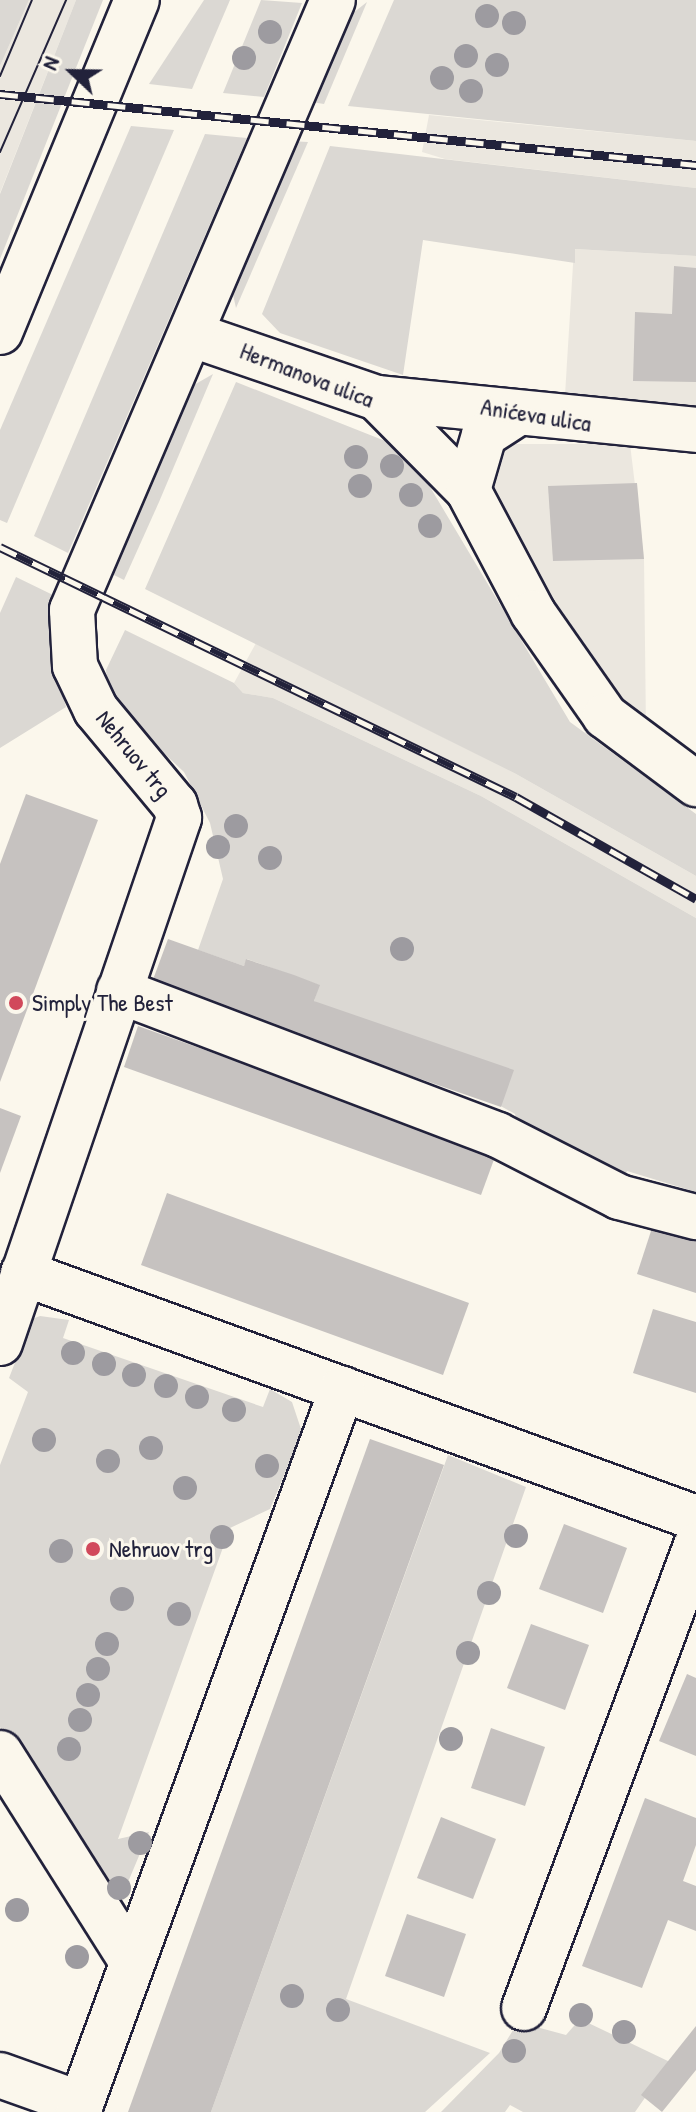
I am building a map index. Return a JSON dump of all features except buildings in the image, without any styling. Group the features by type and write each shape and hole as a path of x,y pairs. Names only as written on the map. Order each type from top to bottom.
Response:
{"street":[{"path":"0,332 137,0"},
{"path":"120,42 160,0"},
{"path":"193,335 333,0"},
{"name":"Hermanova ulica","path":"193,335 377,398 468,490 533,613 597,706 637,745 696,784"},
{"name":"Nehruov trg","path":"0,1343 179,818 96,710 75,666 72,610 193,335"},
{"name":"Anićeva ulica","path":"377,398 696,430"},
{"path":"468,490 484,435 518,413"},
{"path":"119,991 498,1135 619,1197 696,1217"},
{"path":"23,1273 696,1518"},
{"path":"0,2075 79,2108 342,1389"},
{"path":"524,2008 682,1624 696,1546"},
{"path":"0,1753 131,1960"}],"shaded area":[{"path":"0,0 29,0 0,66"},
{"path":"29,0 76,0 0,193 0,66"},
{"path":"76,0 103,0 0,259 0,194"},
{"path":"204,0 230,0 192,89 149,84"},
{"path":"261,0 302,3 264,97 223,93"},
{"path":"394,0 696,0 696,141 348,106"},
{"path":"367,2 324,104 305,101 348,17"},
{"path":"429,115 696,141 696,188 445,159 422,152"},
{"path":"131,126 174,130 7,523 0,520 0,430"},
{"path":"205,134 247,138 68,553 34,536"},
{"path":"288,141 308,142 236,308 232,290"},
{"path":"330,146 696,188 696,256 575,249 575,263 423,240 403,375 280,333 262,314"},
{"path":"574,249 696,256 696,413 565,395"},
{"path":"213,374 124,580 106,571 187,389"},
{"path":"236,382 408,450 570,722 696,814 696,876 516,774 145,589"},
{"path":"497,444 630,444 644,559 646,729 605,689 564,632 482,473"},
{"path":"16,577 53,595 52,647 66,707 0,748 0,613"},
{"path":"125,630 234,683 243,693 273,698 481,796 696,918 696,1192 627,1171 622,1183 519,1136 515,1114 314,1001 319,985 247,959 244,966 198,950 223,879 210,823 184,772 136,727 107,682 106,670"},
{"path":"256,643 516,774 696,876 696,918 481,796 273,698 243,693 234,683"},
{"path":"40,1316 69,1320 63,1338 263,1407 270,1389 292,1402 302,1432 270,1509 230,1528 118,1839 149,1832 118,1906 0,1727 0,1465 28,1392 9,1378 32,1319"},
{"path":"448,1455 526,1487 346,1999 490,2053 425,2112 211,2112"},
{"path":"580,2019 670,2062 635,2112 523,2112 510,2105 505,2112 441,2112 499,2053 518,2022 566,2035"}],"tram line":[{"path":"0,76 32,0"},
{"path":"0,152 66,0"}],"railway":[{"path":"0,94 696,165"},
{"path":"0,547 516,797 696,899"}],"place":[{"name":"Simply The Best","path":"16,1003"},
{"name":"Nehruov trg","path":"93,1549"}]}
